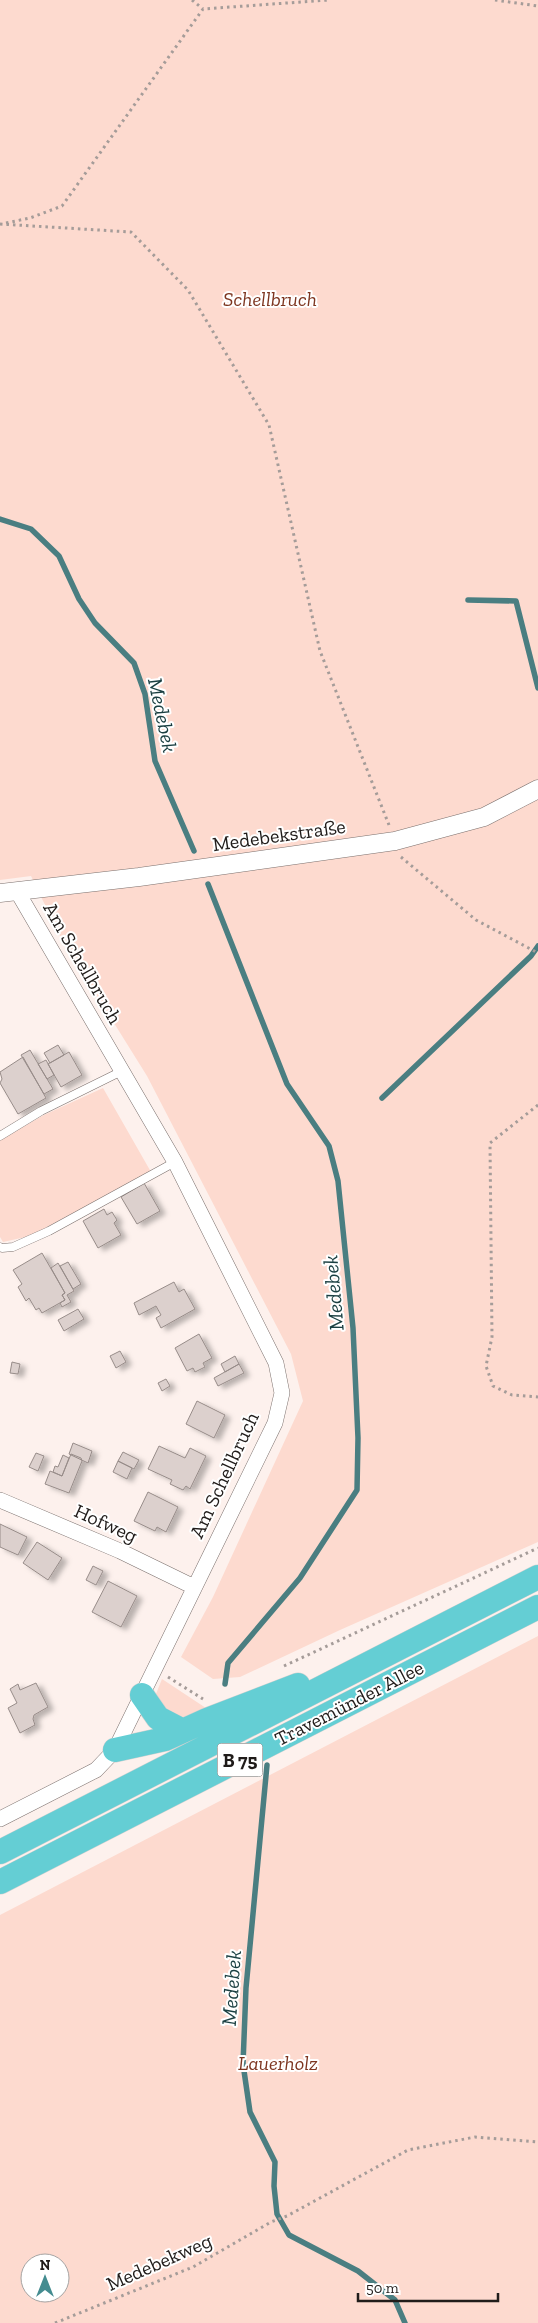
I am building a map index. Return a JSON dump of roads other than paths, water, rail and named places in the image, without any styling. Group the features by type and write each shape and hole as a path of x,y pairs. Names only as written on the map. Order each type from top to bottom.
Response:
{"highway":[{"name":"Travemünder Allee","path":"0,1852 538,1577"},
{"name":"Travemünder Allee","path":"0,1882 538,1606"},
{"path":"115,1750 165,1739 181,1730 412,1641"},
{"path":"142,1695 158,1718 181,1730"}],"street":[{"name":"Medebekstraße","path":"8,892 139,876 395,840 484,817 538,789"},
{"name":"Am Schellbruch","path":"8,892 122,1072 174,1162 276,1363 282,1393 275,1423 115,1750"},
{"name":"Hofweg","path":"0,1500 120,1551 194,1587"},
{"path":"0,1819 96,1770 115,1750"}],"lane":[{"path":"0,1136 41,1112 122,1072"},
{"path":"0,1246 2,1248 13,1247 43,1234 174,1162"}],"waterway":[{"name":"Medebek","path":"0,519 31,529 59,556 79,599 95,623 134,663 145,694 155,761 194,851"},
{"path":"468,600 516,601 538,688"},
{"name":"Medebek","path":"208,884 287,1084 329,1146 338,1181 353,1328 358,1438 357,1490 300,1578 228,1663 225,1684"},
{"path":"382,1098 531,956 538,946"},
{"name":"Medebek","path":"267,1765 246,1988 243,2064 250,2112 275,2162 274,2186 277,2214 289,2235 358,2271 395,2300 405,2323"}],"park label":[{"name":"Schellbruch","path":"270,299"},
{"name":"Lauerholz","path":"278,2063"}]}
